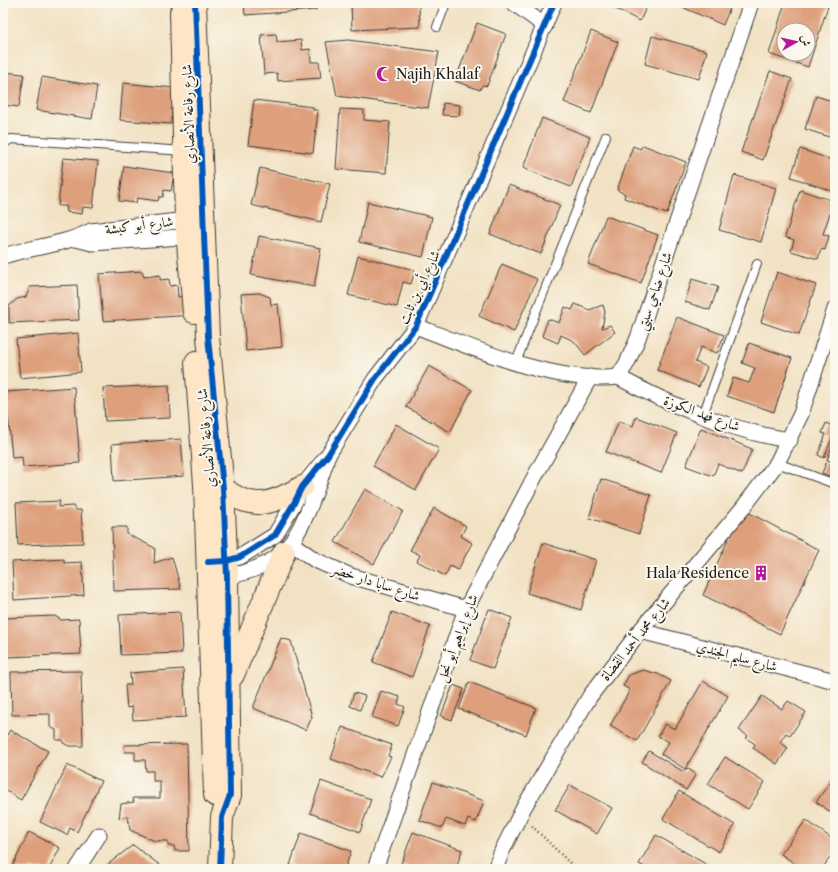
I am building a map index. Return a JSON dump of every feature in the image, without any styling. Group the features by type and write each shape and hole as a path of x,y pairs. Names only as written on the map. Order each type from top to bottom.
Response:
{"street":[{"name":"شارع رفاعة الأنصاري","path":"181,3 184,151 196,227 223,488 217,570 215,798 222,817"},
{"name":"شارع رفاعة الأنصاري","path":"196,3 196,227 204,478 217,570 229,686 230,795 222,817 220,869"},
{"path":"514,3 545,26"},
{"name":"شارع أبي بن ثابت","path":"217,570 275,534 302,487 328,456 375,379 416,326 554,3"},
{"name":"شارع ضاحي سبتي","path":"618,377 627,363 638,338 752,3"},
{"name":"شارع أبو كبشة","path":"3,256 76,239 91,231 196,227"},
{"name":"شارع محمد أحمد القضاة","path":"495,869 502,851 524,807 590,696 640,631 737,516 777,463 790,440 801,414 835,309"},
{"path":"416,326 469,346 548,371 604,379 618,377"},
{"name":"شارع إبراهيم أبو نحل","path":"375,869 466,609 535,476 590,377"},
{"name":"شارع فهد الكوزة","path":"618,377 667,401 704,415 758,434 790,440"},
{"name":"شارع أبي بن ثابت","path":"287,547 309,507 328,456"},
{"path":"223,488 235,498 258,503 274,501 302,487"},
{"path":"217,570 261,565 287,547"},
{"path":"229,686 287,547"},
{"name":"شارع سابا دار خضر","path":"287,547 344,573 466,609"},
{"name":"شارع سليم الجندي","path":"640,631 835,682"},
{"path":"77,869 99,834"}],"lane":[{"path":"437,27 446,3"},
{"path":"516,362 606,136"},
{"path":"3,144 11,138 184,151"},
{"path":"704,415 757,264"},
{"path":"777,463 835,484"}],"path":[{"path":"529,824 576,869"}],"building":[{"path":"244,3 316,3 316,10 245,15"},
{"path":"351,3 419,3 420,27 352,30"},
{"path":"604,3 648,3 640,21"},
{"path":"684,3 732,3 723,25 682,7"},
{"path":"785,3 829,3 816,43 816,22 779,22"},
{"path":"477,23 506,34 487,86 482,85 480,90 455,81"},
{"path":"591,31 618,42 591,113 564,102"},
{"path":"776,32 776,56 769,54"},
{"path":"276,34 277,42 301,40 302,50 310,49 311,62 319,62 321,78 278,81 277,73 264,74 261,35"},
{"path":"652,36 707,51 699,79 645,64"},
{"name":"Najih Khalaf","path":"348,40 439,52 428,108 337,96 326,42"},
{"path":"793,62 810,62 808,67"},
{"path":"770,71 792,79 763,160 741,152"},
{"path":"3,72 24,74 19,107 3,105"},
{"path":"42,77 97,86 92,119 36,110"},
{"path":"123,83 174,88 171,124 120,120"},
{"path":"816,96 835,102 835,139 805,129"},
{"path":"254,100 313,107 313,110 318,110 313,153 248,145"},
{"path":"443,103 460,105 459,116 442,115"},
{"path":"340,109 364,110 364,120 390,122 386,173 336,169"},
{"path":"542,118 590,137 571,187 523,168"},
{"path":"643,145 686,162 667,214 624,198 625,194 617,190 633,146 640,149"},
{"path":"800,149 835,161 835,192 791,177"},
{"path":"63,158 98,161 93,208 83,207 82,214 67,212 66,206 58,206"},
{"path":"124,166 174,173 171,191 164,190 163,197 159,197 158,201 137,198 136,203 119,201"},
{"path":"260,168 330,184 321,222 251,205"},
{"path":"734,175 776,188 761,242 719,230"},
{"path":"509,185 560,205 541,254 490,234"},
{"path":"800,190 834,201 823,234 829,236 825,250 821,249 818,259 791,251 794,240 785,237"},
{"path":"368,202 432,217 423,257 359,242"},
{"path":"606,216 658,235 641,283 588,264"},
{"path":"259,236 321,248 314,287 251,275"},
{"path":"358,256 415,270 411,284 403,282 397,307 348,295"},
{"path":"502,264 537,279 514,332 479,316"},
{"path":"142,271 144,277 160,275 160,280 169,279 170,286 177,285 178,297 191,295 193,315 103,321 99,274"},
{"path":"777,272 816,285 799,335 761,322"},
{"path":"692,279 718,287 710,310 685,302"},
{"path":"77,285 79,320 9,323 9,306 17,299 26,297 30,287"},
{"path":"259,293 270,297 271,305 278,304 282,347 246,351 241,294"},
{"path":"575,304 589,310 603,305 605,312 602,328 610,325 615,332 585,355 574,341 561,335 558,343 542,336 548,319 559,323 565,307 572,310"},
{"path":"677,317 724,335 717,353 701,347 695,362 707,367 699,387 657,370"},
{"path":"78,333 81,372 20,378 16,339"},
{"path":"749,343 792,358 774,412 727,396 733,378 749,383 755,368 742,363"},
{"path":"429,366 472,390 450,432 406,407"},
{"path":"169,385 170,418 105,421 103,388"},
{"path":"74,387 80,463 23,467 22,457 12,458 6,392"},
{"path":"636,417 677,433 661,473 606,452 619,421 633,426"},
{"path":"826,423 835,427 835,431 824,458 818,455 826,434 822,433"},
{"path":"396,424 439,449 416,490 373,466"},
{"path":"701,428 752,449 742,474 718,464 713,476 686,466"},
{"path":"835,437 835,463 827,460"},
{"path":"181,439 184,476 114,481 112,444"},
{"path":"826,463 835,466 835,478 822,473"},
{"path":"601,479 651,495 639,534 589,518"},
{"path":"365,489 403,511 374,564 335,542"},
{"path":"60,501 58,507 73,506 76,510 81,510 83,543 18,545 16,503"},
{"path":"434,508 466,526 461,536 472,543 458,570 450,566 445,576 417,561 420,555 410,550"},
{"name":"Hala Residence","path":"742,509 819,550 780,634 703,595"},
{"path":"112,527 127,527 127,534 155,548 154,563 172,557 181,589 114,591"},
{"path":"543,543 596,560 581,610 527,593"},
{"path":"64,559 64,563 82,562 84,595 14,600 12,562"},
{"path":"489,609 512,618 493,669 470,660"},
{"path":"180,612 182,653 121,655 119,615"},
{"path":"392,612 430,626 412,677 373,662"},
{"path":"55,616 61,620 79,619 81,654 7,657 5,618"},
{"path":"281,638 291,641 312,717 306,730 253,708"},
{"path":"183,669 186,717 133,720 132,707 127,708 125,685 131,685 130,673"},
{"path":"643,670 658,674 671,681 637,741 610,726 630,690 623,686 629,675"},
{"path":"81,671 83,746 69,746 63,743 63,740 56,740 56,730 50,727 50,714 12,715 11,672"},
{"path":"703,681 728,696 685,769 661,754 669,742 658,736 665,724 675,729"},
{"path":"469,682 536,708 526,735 459,709"},
{"path":"453,685 464,689 452,720 441,716"},
{"path":"381,691 400,697 398,704 405,707 398,726 372,717"},
{"path":"354,693 365,696 360,710 350,706"},
{"path":"762,696 782,709 788,701 806,712 790,736 786,733 780,742 788,748 777,764 753,748 755,744 746,738 748,736 739,730"},
{"path":"342,727 392,745 388,756 391,757 381,777 331,759"},
{"path":"10,730 48,751 21,800 3,789 3,742"},
{"path":"187,744 189,851 175,851 174,846 168,846 168,841 155,841 130,830 128,816 119,818 121,804 134,802 133,798 160,798 160,781 153,781 153,771 146,771 145,760 135,760 135,752 125,752 124,745"},
{"path":"649,751 684,772 687,768 696,774 686,790 642,762"},
{"path":"725,757 765,782 748,809 708,784"},
{"path":"67,765 101,781 77,832 70,828 67,835 40,822"},
{"path":"835,775 835,815 816,802"},
{"path":"321,781 371,799 360,832 310,813"},
{"path":"433,782 484,801 476,822 468,819 465,826 446,819 442,828 419,820"},
{"path":"570,785 612,808 597,834 555,810"},
{"path":"679,791 735,825 719,852 663,819"},
{"path":"806,820 835,841 835,850 822,869 802,869 781,854"},
{"path":"29,832 60,848 49,869 11,869"},
{"path":"413,832 462,850 456,869 414,869 401,864"},
{"path":"301,833 351,851 345,869 300,869 290,865"},
{"path":"656,835 709,866 707,869 648,869 639,864"},
{"path":"133,845 165,869 113,869 107,865"}],"cycle path":[{"path":"195,3 208,337 223,488 227,577 230,795 222,817 220,869"},
{"path":"208,562 226,561 240,557 275,535 302,487 328,455 375,379 416,326 554,3"}],"place":[{"name":"Najih Khalaf","path":"384,74"},
{"name":"Hala Residence","path":"761,573"}]}
